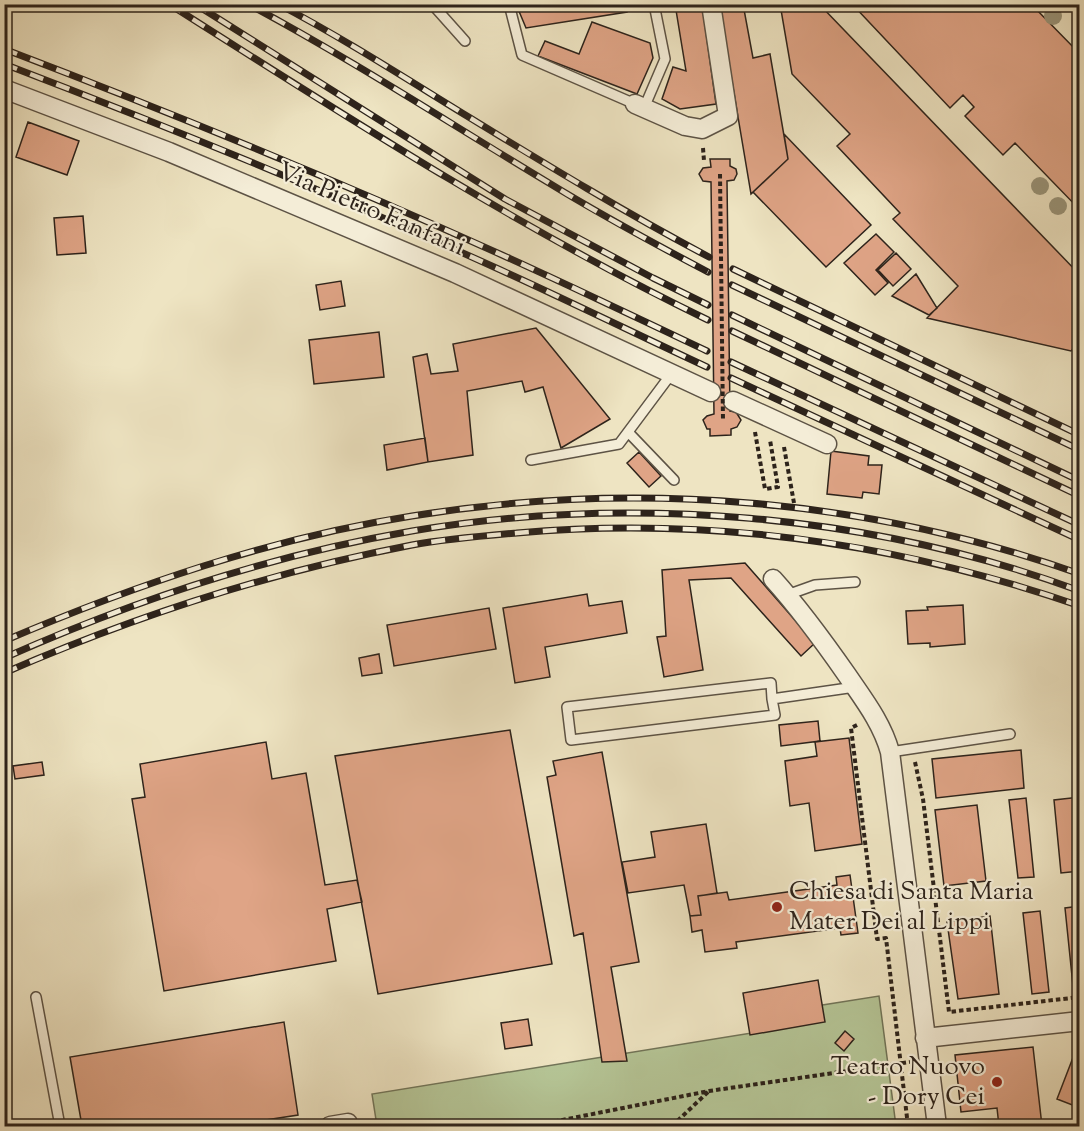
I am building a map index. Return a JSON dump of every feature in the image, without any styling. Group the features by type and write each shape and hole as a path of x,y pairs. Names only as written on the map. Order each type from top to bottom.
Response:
{"street":[{"path":"639,106 686,126 702,129 728,116 711,4"},
{"name":"Via Pietro Fanfani","path":"4,89 169,152 445,269 711,392"},
{"path":"733,401 827,444"},
{"path":"772,579 822,640 855,687 882,728 890,752 937,1126"},
{"path":"925,1038 1080,1021"}],"lane":[{"path":"432,4 465,41"},
{"path":"509,4 522,55 639,106 665,59 654,4"},
{"path":"531,460 619,444 672,373"},
{"path":"628,432 674,480"},
{"path":"787,595 815,585 855,582"},
{"path":"771,682 772,699 775,715 571,740 567,707 771,682"},
{"path":"772,699 855,687"},
{"path":"890,752 1010,734"},
{"path":"36,997 60,1126"}],"path":[{"path":"720,174 723,422"},
{"path":"752,410 765,489 778,487 769,435 775,435"},
{"path":"784,444 794,503"},
{"path":"874,715 851,728 877,939 886,938 908,1126"},
{"path":"912,749 923,799 949,1012 1080,997"},
{"path":"532,1126 709,1091 928,1059"},
{"path":"672,1126 709,1091"}],"green space":[{"path":"879,996 896,1126 377,1126 372,1094 808,1024 810,1007"}],"building":[{"path":"516,4 627,4 627,12 526,28"},
{"path":"675,4 702,4 716,104 680,109 662,99 673,67 686,71"},
{"path":"719,4 743,4 753,58 770,54 788,159 751,194"},
{"path":"780,4 819,4 1080,275 1080,342 1071,351 927,318 958,286 893,219 900,213 837,146 850,134 792,74"},
{"path":"852,4 1031,4 1080,54 1080,210 1015,143 1003,155 965,116 974,107 963,95 950,108"},
{"path":"592,22 650,43 653,58 637,94 538,56 545,41 579,54"},
{"path":"28,122 79,141 67,175 16,157"},
{"path":"784,134 871,225 826,267 753,192 788,159"},
{"path":"710,159 730,159 730,166 736,169 737,174 734,180 727,181 730,411 736,412 741,420 737,427 731,429 731,435 710,436 710,429 707,429 703,420 714,414 711,182 703,181 699,174 703,168 711,167"},
{"path":"83,216 86,253 57,255 54,218"},
{"path":"876,234 894,252 876,270 888,283 875,295 844,263"},
{"path":"896,253 911,269 893,286 878,270"},
{"path":"916,274 937,308 929,315 892,296"},
{"path":"341,281 345,306 320,310 316,285"},
{"path":"536,328 610,419 561,448 543,387 525,392 522,381 467,391 473,455 428,462 413,357 427,354 431,374 458,371 453,344"},
{"path":"379,332 384,377 314,384 309,340"},
{"path":"425,438 428,462 387,470 384,445"},
{"path":"831,451 869,456 868,465 882,465 879,494 863,492 862,498 827,494"},
{"path":"639,452 661,476 649,487 627,463"},
{"path":"745,563 815,643 801,656 731,578 689,580 703,670 664,677 657,637 666,636 662,570"},
{"path":"587,594 589,606 622,601 627,633 545,647 550,677 515,683 503,608"},
{"path":"963,605 965,644 930,647 930,643 908,644 906,611"},
{"path":"489,608 496,649 394,666 387,625"},
{"path":"379,654 382,673 362,676 359,658"},
{"path":"818,721 820,741 781,746 779,725"},
{"path":"510,730 552,964 378,994 335,756"},
{"path":"849,738 862,844 815,851 809,803 790,806 785,761 817,756 815,742"},
{"path":"266,742 272,779 306,773 325,885 357,880 362,902 327,909 336,961 164,991 132,799 145,797 140,764"},
{"path":"1021,750 1024,788 936,798 932,759"},
{"path":"602,752 639,962 611,967 627,1061 602,1062 583,933 574,936 547,777 556,775 553,761"},
{"path":"42,762 44,775 15,779 13,766"},
{"path":"1080,797 1080,871 1061,873 1054,800"},
{"path":"1026,798 1034,877 1018,878 1009,800"},
{"path":"977,805 986,881 944,886 935,810"},
{"path":"706,824 717,893 698,896 701,915 690,916 684,885 628,893 622,862 655,857 651,832"},
{"name":"Chiesa di Santa Maria Mater Dei al Lippi","path":"850,875 858,933 841,935 840,928 736,942 737,948 705,952 702,930 692,932 690,916 701,915 698,896 727,892 729,900 837,885 836,877"},
{"path":"1080,906 1080,985 1073,986 1065,908"},
{"path":"1040,911 1049,992 1032,994 1023,913"},
{"path":"990,916 999,994 958,999 947,922"},
{"path":"818,980 825,1022 750,1035 743,993"},
{"path":"528,1019 532,1045 505,1049 501,1023"},
{"path":"284,1022 298,1115 226,1126 82,1126 70,1057"},
{"path":"845,1031 854,1039 844,1051 835,1043"},
{"name":"Teatro Nuovo - Dory Cei","path":"1033,1047 1042,1126 999,1126 997,1108 961,1112 955,1055"},
{"path":"1074,1055 1080,1057 1080,1108 1057,1099"}],"railway":[{"path":"169,4 367,129 501,210 638,285 708,320"},
{"path":"195,4 505,199 708,305"},
{"path":"248,4 362,69 588,206 708,272"},
{"path":"278,4 350,44 587,188 709,257"},
{"path":"4,49 317,174 528,267 707,351"},
{"path":"4,64 373,213 521,279 707,367"},
{"path":"733,269 1080,435"},
{"path":"732,285 1080,450"},
{"path":"732,315 1080,481"},
{"path":"732,331 1080,496"},
{"path":"731,362 1080,525"},
{"path":"731,378 1080,540"},
{"path":"4,641 153,583 255,550 307,537 412,516 496,505 580,499 665,498 749,503 833,513 917,528 999,548 1080,574"},
{"path":"4,658 153,599 256,566 307,553 412,531 495,520 579,514 664,513 750,518 835,528 919,544 1001,565 1080,591"},
{"path":"4,673 103,633 255,582 412,545 517,533 661,528 802,539 872,550 942,565 1080,606"}],"place":[{"name":"Chiesa di Santa Maria Mater Dei al Lippi","path":"777,907"},
{"name":"Teatro Nuovo - Dory Cei","path":"997,1082"}]}
